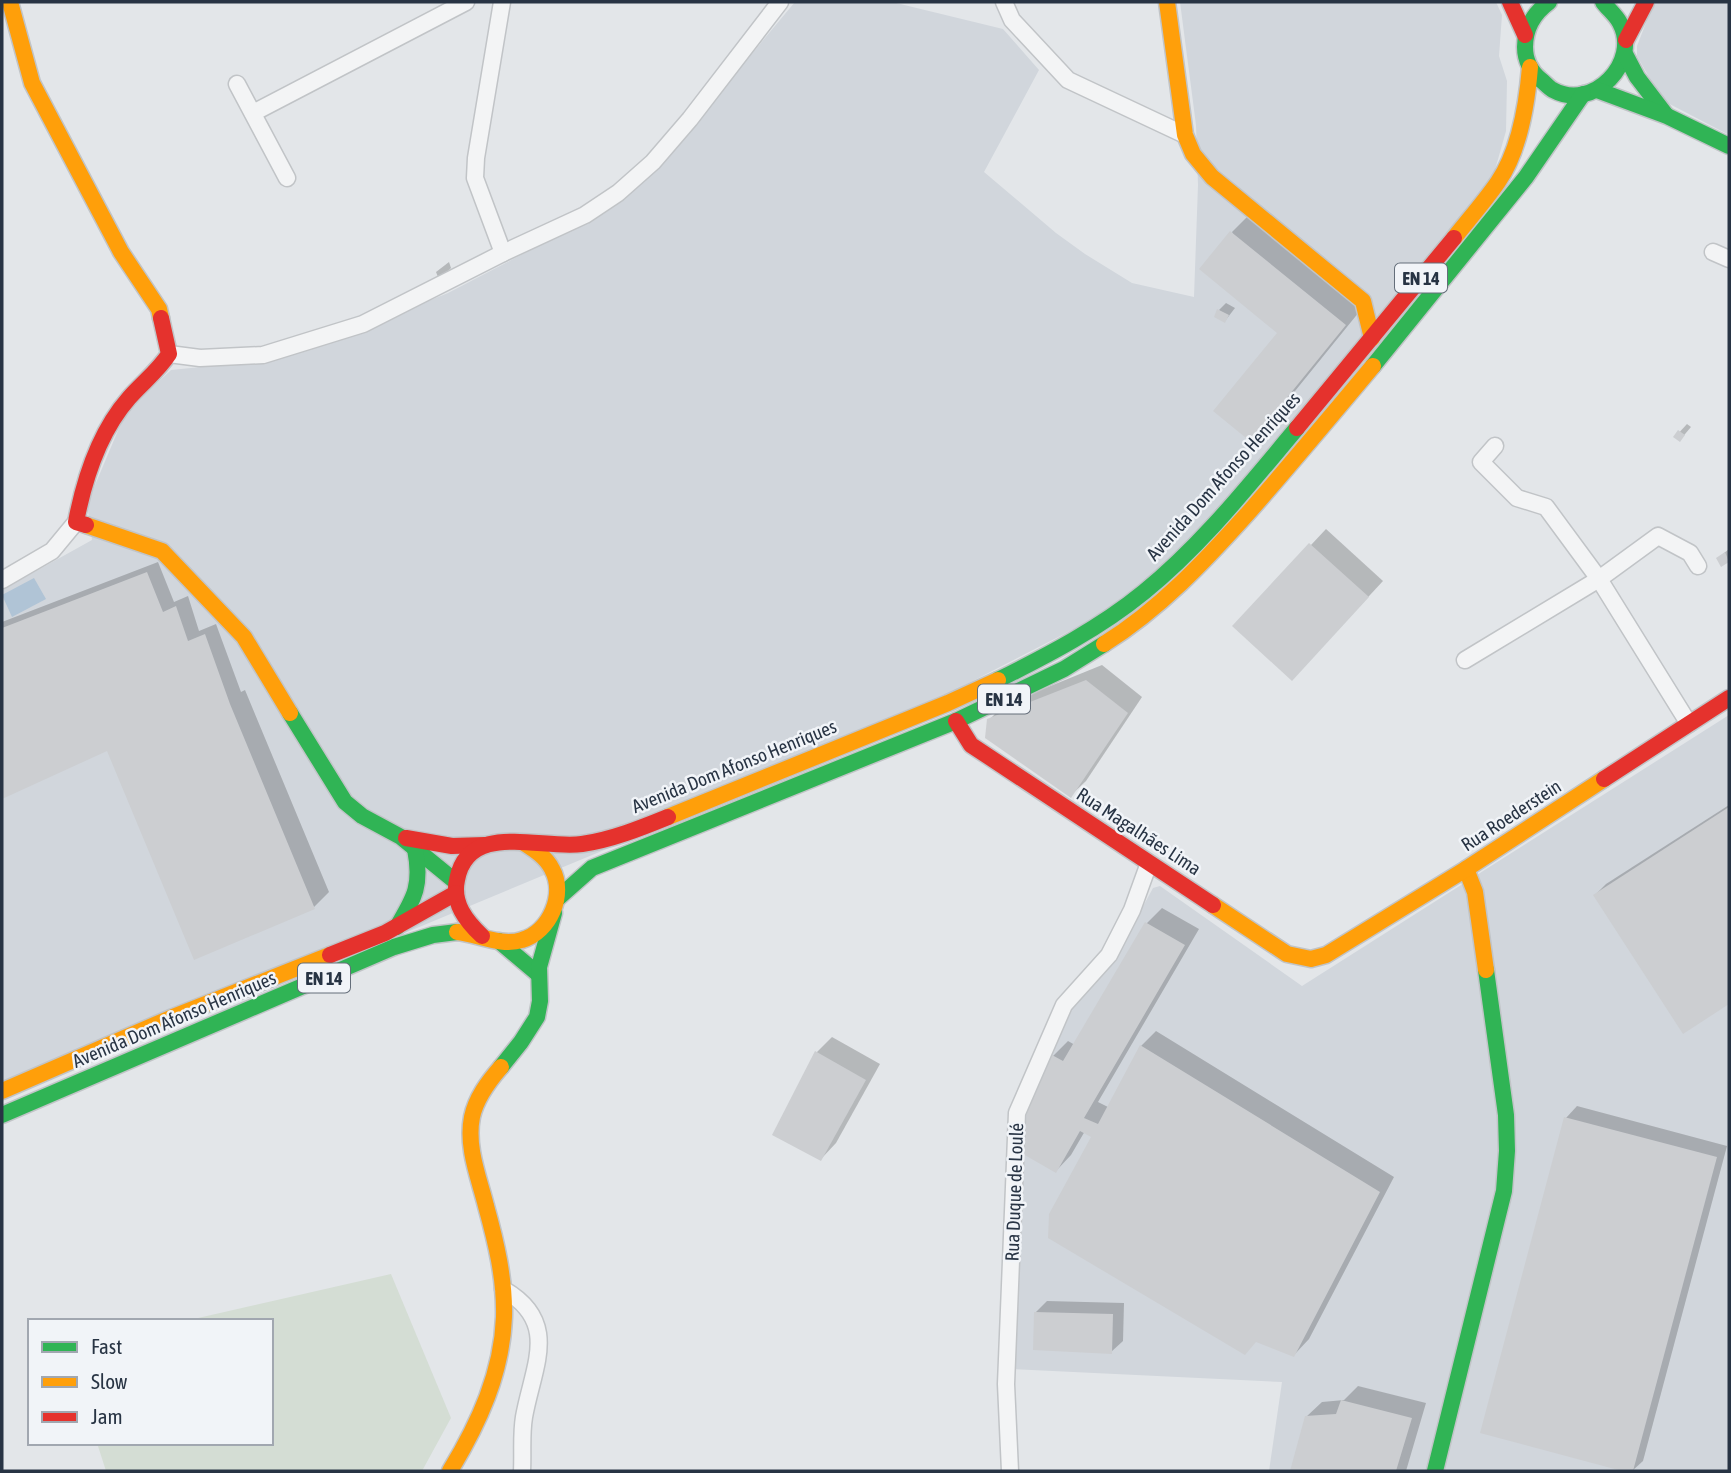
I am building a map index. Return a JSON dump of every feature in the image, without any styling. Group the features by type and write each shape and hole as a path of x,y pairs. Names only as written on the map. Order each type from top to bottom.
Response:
{"main road":[{"path":"10,2 32,83 121,253 159,309 169,354 159,371 128,399 114,418 80,497 76,522 162,551 212,601 244,637 345,802 362,816 401,837 456,888 459,910 468,925 482,936"},
{"path":"1167,2 1185,135 1193,154 1212,177 1363,301 1401,303"},
{"path":"1510,2 1525,35"},
{"path":"1525,35 1531,19 1549,2"},
{"path":"1602,2 1614,12 1622,25 1625,47 1637,76 1667,116"},
{"name":"EN 14","path":"1590,92 1610,81 1620,69 1625,47 1646,2"},
{"name":"EN 14","path":"1525,35 1525,51 1530,67"},
{"path":"1530,67 1539,80 1552,89 1567,94 1590,92 1667,116 1729,146"},
{"name":"Avenida Dom Afonso Henriques","path":"2,1091 147,1028 397,927 456,888 461,867 471,854 485,845 503,840 554,847 584,845 658,820 948,704 1057,651 1106,620 1143,593 1182,559 1372,338 1500,180 1514,152 1528,90 1530,67"},
{"name":"Avenida Dom Afonso Henriques","path":"2,1115 394,947 430,935 457,932 510,942 533,935 550,919 556,904 592,868 956,721 1064,668 1117,636 1156,607 1196,571 1286,470 1440,285 1590,92"},
{"path":"1363,301 1372,338"},
{"name":"Rua Roederstein","path":"1311,959 1326,955 1466,869 1729,698"},
{"name":"Rua Magalhães Lima","path":"956,721 971,746 1287,954 1311,959"},
{"path":"401,837 452,846 485,845"},
{"path":"450,1471 479,1423 496,1373 502,1339 503,1289 497,1249 472,1144 472,1116 483,1091 523,1040 538,1013 541,999 538,974 556,904 557,882 551,865 539,851 523,843"},
{"path":"397,927 419,891 421,874 415,849"},
{"path":"1435,1471 1504,1191 1507,1151 1506,1115 1475,892 1466,869"},
{"path":"499,941 538,974"}],"street":[{"path":"253,113 466,2"},
{"path":"502,2 475,177 503,253"},
{"path":"169,354 200,358 263,355 363,324 584,215 618,193 653,162 690,120 780,2"},
{"path":"1004,2 1012,20 1068,80 1185,135"},
{"path":"237,84 287,178"},
{"path":"1713,252 1729,260"},
{"path":"1495,446 1481,462 1517,498 1546,507 1599,579 1689,724"},
{"path":"2,580 52,551 76,522"},
{"path":"1465,660 1599,579 1658,536 1690,553 1698,566"},
{"name":"Rua Duque de Loulé","path":"1010,1471 1006,1384 1017,1113 1064,1006 1109,955 1132,910 1149,863"},
{"path":"503,1289 524,1303 533,1315 539,1345 538,1362 525,1414 522,1471"}],"shaded area":[{"path":"795,2 892,2 1003,29 1039,70 984,172 1056,233 1132,283 1194,297 1198,185 1196,125 1180,2 1496,2 1502,15 1499,56 1507,81 1506,131 1491,184 1179,575 811,764 263,992 2,1096 2,590 92,540 87,504 122,421 171,370 271,360 349,333 448,293 548,241 614,202 710,104"},
{"path":"1654,2 1729,2 1729,135 1662,100 1637,56 1637,46"},
{"path":"1729,715 1729,1471 1269,1471 1282,1382 1013,1369 1021,1119 1070,1007 1127,936 1153,888 1160,886 1302,986"},
{"path":"391,1274 451,1418 422,1471 106,1471 98,1445 273,1445 273,1319 194,1319"}],"water":[{"path":"34,578 46,599 12,617 2,595"}],"building":[{"path":"1230,231 1346,325 1251,442 1213,411 1277,333 1199,269"},
{"path":"1217,309 1229,315 1225,323 1214,317"},
{"path":"1678,430 1685,435 1680,442 1673,437"},
{"path":"1309,543 1369,597 1292,681 1232,626"},
{"path":"1725,552 1729,562 1721,567 1716,558"},
{"path":"147,572 163,612 176,606 188,641 205,634 230,704 315,909 194,960 107,751 2,799 2,628"},
{"path":"1086,680 1128,713 1071,798 985,738 987,719"},
{"path":"1729,807 1729,1004 1683,1034 1593,895"},
{"path":"1145,922 1185,945 1084,1118 1098,1124 1140,1045 1380,1192 1294,1357 1256,1342 1245,1355 1048,1238 1049,1214 1091,1137 1080,1131 1056,1173 1023,1154 1027,1110 1052,1055 1063,1061"},
{"path":"815,1051 866,1080 821,1161 772,1135"},
{"path":"1564,1117 1717,1157 1633,1471 1622,1471 1480,1433"},
{"path":"1034,1312 1113,1314 1112,1354 1033,1350"},
{"path":"1341,1400 1412,1418 1396,1471 1290,1471 1305,1416 1336,1414"}],"traffic: fast":[{"path":"1549,2 1539,11 1529,27 1525,40 1526,57 1537,77 1552,89 1568,95 1597,89 1619,67 1625,38 1620,23 1603,2"},
{"path":"1625,54 1637,77 1666,115"},
{"path":"1597,90 1667,116 1729,146"},
{"path":"1373,366 1526,177 1583,94"},
{"path":"998,680 1092,629 1144,592 1186,555 1243,493 1297,428"},
{"path":"557,899 592,868 956,721 1064,669 1104,644"},
{"path":"290,713 345,802 362,816 401,837 456,882"},
{"path":"397,927 417,882 415,849"},
{"path":"501,1067 537,1017 540,1001 539,967 554,913"},
{"path":"2,1115 394,947 433,935 457,932"},
{"path":"499,941 538,974"},
{"path":"1435,1471 1504,1191 1506,1115 1486,970"}],"traffic: slow":[{"path":"10,2 32,83 121,252 159,309 161,318"},
{"path":"1167,2 1185,135 1193,154 1212,177 1363,301 1372,338"},
{"path":"1454,238 1498,182 1512,156 1524,111 1530,67"},
{"path":"1104,644 1163,600 1199,566 1296,458 1373,366"},
{"path":"86,525 162,551 244,637 290,713"},
{"path":"668,817 998,680"},
{"path":"1213,905 1287,954 1311,959 1326,955 1466,869 1604,779"},
{"path":"457,932 514,942 532,936 547,921 556,900 556,879 547,861 524,843"},
{"path":"1466,869 1475,892 1486,970"},
{"path":"2,1091 173,1017 330,955"},
{"path":"450,1471 487,1397 494,1378 502,1338 504,1303 501,1275 471,1140 474,1110 487,1084 501,1067"}],"traffic: jam":[{"path":"1510,2 1525,35"},
{"path":"1626,40 1646,2"},
{"path":"1297,428 1454,238"},
{"path":"86,525 76,522 89,473 102,441 119,411 169,354 161,318"},
{"path":"1604,779 1729,698"},
{"path":"956,721 971,745 1213,905"},
{"path":"482,936 458,904 456,888 464,861 476,850 491,844 509,842 582,844 626,833 668,817"},
{"path":"406,838 452,846 485,845"},
{"path":"330,955 385,933 456,893"}]}
